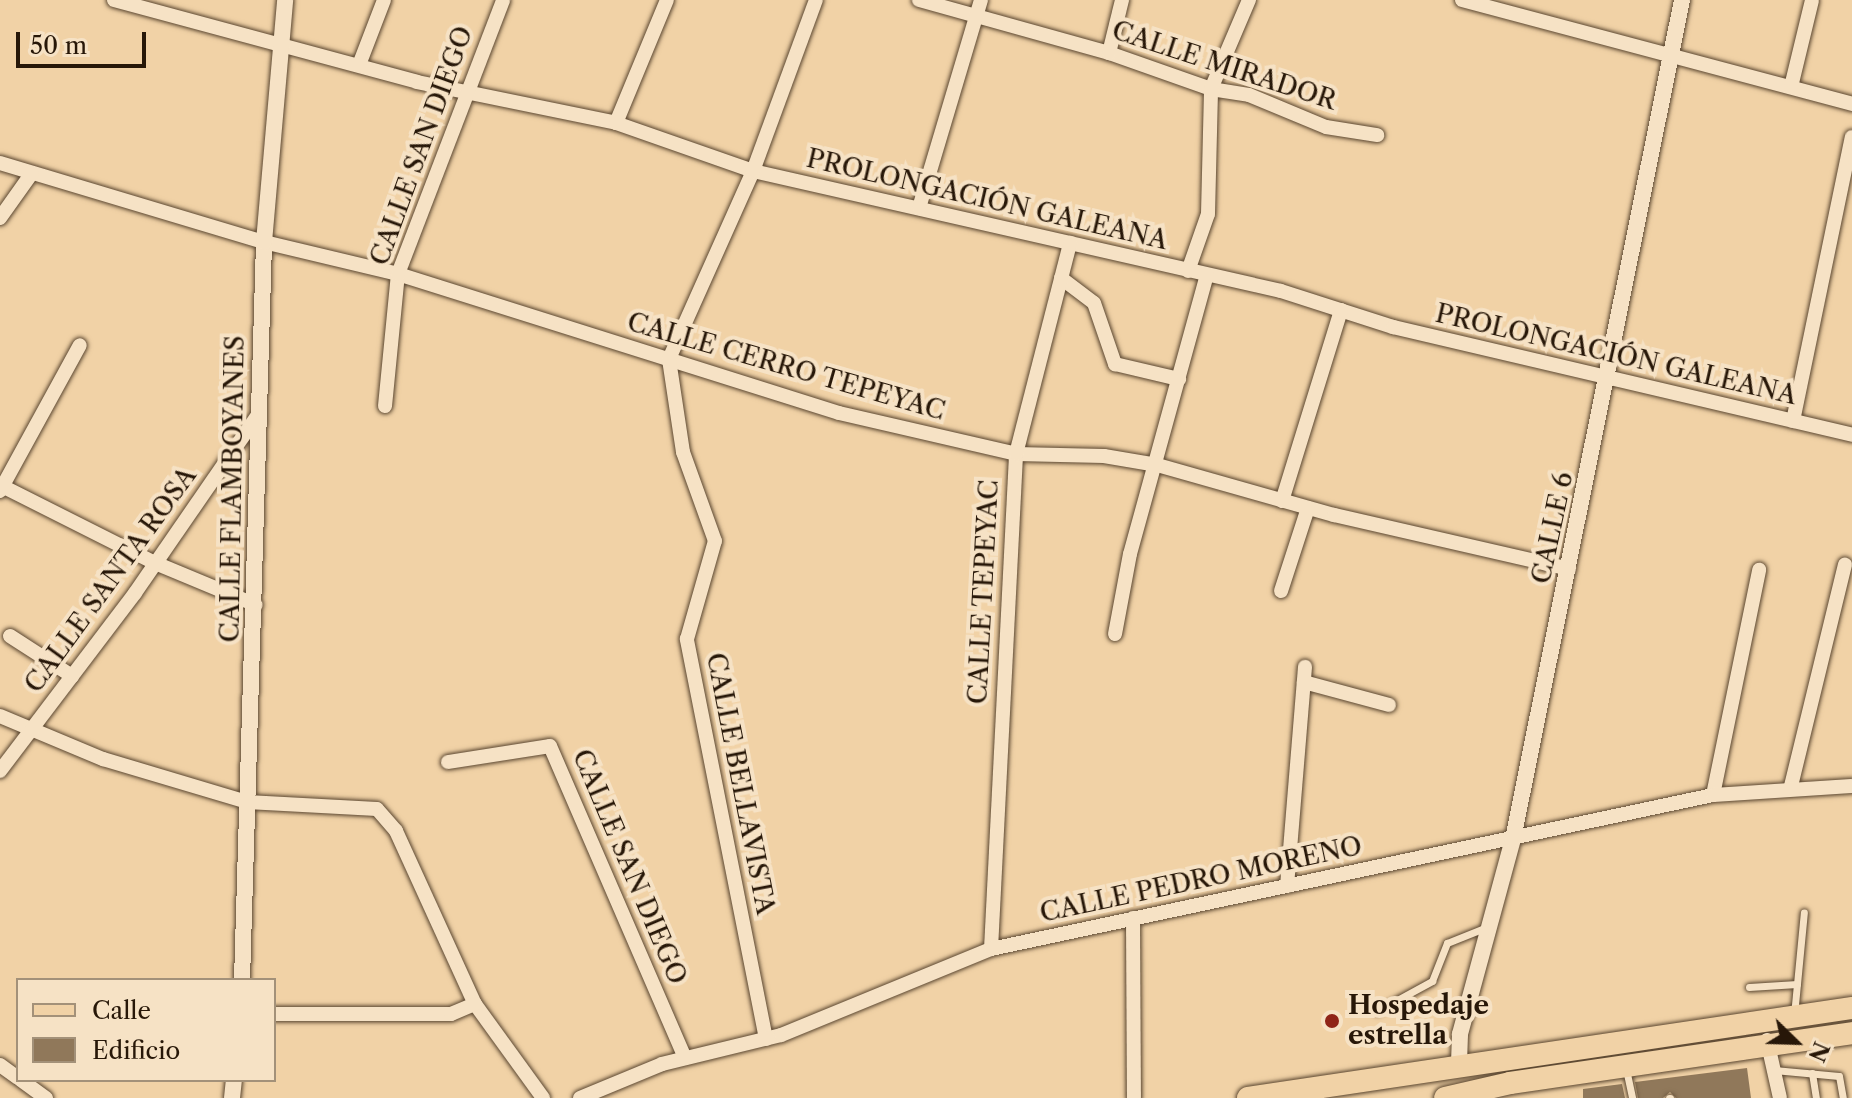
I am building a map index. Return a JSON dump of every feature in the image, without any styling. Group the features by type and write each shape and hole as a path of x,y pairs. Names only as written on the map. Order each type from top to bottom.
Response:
{"main road":[{"path":"1248,1098 1459,1063 1852,1008"},
{"path":"1393,1076 1420,1081 1445,1098 1626,1066 1852,1033"},
{"path":"1459,1063 1466,1076 1488,1092"},
{"path":"1445,1098 1459,1063"}],"street":[{"name":"PROLONGACIÓN GALEANA","path":"114,0 359,65 616,123 753,171 1207,275 1608,380 1852,435"},
{"name":"CALLE FLAMBOYANES","path":"242,978 256,605 264,242 285,0"},
{"path":"359,65 384,0"},
{"name":"CALLE SAN DIEGO","path":"385,406 398,274 465,89 503,0"},
{"path":"616,123 667,0"},
{"path":"669,359 753,171 816,0"},
{"name":"CALLE MIRADOR","path":"919,0 1109,53 1211,89 1249,95 1326,127 1377,135"},
{"path":"919,208 981,0"},
{"path":"1109,53 1122,0"},
{"path":"1188,271 1208,214 1211,89 1249,0"},
{"path":"1462,0 1668,52 1852,104"},
{"name":"CALLE 6","path":"1459,1063 1460,1034 1513,839 1608,380 1668,52 1682,0"},
{"path":"1791,87 1812,0"},
{"path":"1793,421 1852,137"},
{"name":"CALLE CERRO TEPEYAC","path":"0,163 264,242 398,274 839,413 1016,454 1104,456 1157,465 1308,508 1569,569"},
{"path":"0,218 32,173"},
{"name":"CALLE TEPEYAC","path":"991,949 1016,454 1070,243"},
{"path":"1115,634 1130,554 1207,275"},
{"path":"1061,278 1094,303 1115,364 1179,379"},
{"path":"1282,501 1341,310"},
{"path":"80,345 1,488 155,563 256,605"},
{"name":"CALLE BELLAVISTA","path":"669,359 683,452 715,541 687,639 766,1039"},
{"name":"CALLE SANTA ROSA","path":"0,771 155,563 258,415"},
{"path":"1281,591 1308,508"},
{"path":"1791,786 1845,565"},
{"path":"1713,795 1759,570"},
{"path":"10,636 72,676"},
{"path":"1287,886 1304,674 1389,705"},
{"path":"0,716 30,731 247,802 377,809 396,831 475,1004 543,1098"},
{"name":"CALLE SAN DIEGO","path":"448,762 550,746 685,1058"},
{"name":"CALLE PEDRO MORENO","path":"580,1098 685,1058 766,1039 991,949 1713,795 1791,786 1852,786"},
{"path":"1133,918 1134,1098"},
{"path":"276,1014 451,1014 475,1004"},
{"path":"1762,1022 1780,1098"},
{"path":"23,1082 46,1098"}],"lane":[{"path":"1794,1017 1804,912"},
{"path":"1377,1011 1432,981 1447,943 1489,926"},
{"path":"1749,987 1797,984"},
{"path":"1626,1066 1632,1098"},
{"path":"1774,1070 1839,1076 1843,1098"},
{"path":"1812,1073 1816,1098"}],"building":[{"path":"1747,1068 1751,1098 1676,1098 1670,1092 1663,1098 1638,1098 1635,1082"},
{"path":"1622,1084 1625,1098 1583,1098 1583,1089"}],"place":[{"name":"Hospedaje estrella","path":"1332,1021"}]}
